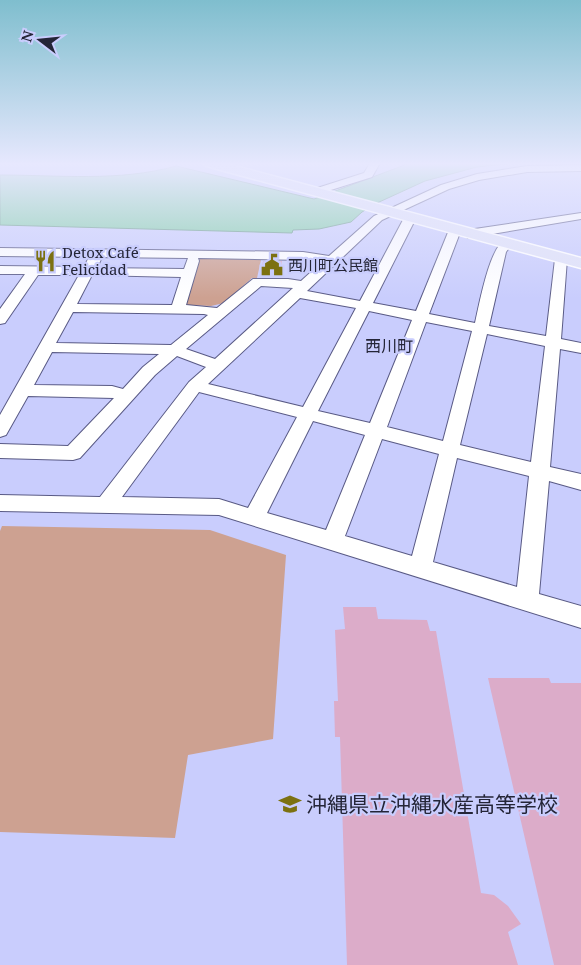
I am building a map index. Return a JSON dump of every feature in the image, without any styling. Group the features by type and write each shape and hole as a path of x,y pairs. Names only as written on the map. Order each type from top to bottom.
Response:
{"main road":[{"path":"375,208 581,263"}],"street":[{"path":"104,506 195,386 301,290 367,227 382,210 387,208"},
{"path":"333,540 421,317 461,232 581,216"},
{"path":"254,517 410,218"},
{"path":"420,567 500,252 506,244"},
{"path":"0,252 302,256 332,260"},
{"path":"0,431 98,253"},
{"path":"178,309 196,255"},
{"path":"527,600 561,259"},
{"path":"0,270 189,273"},
{"path":"0,320 34,271"},
{"path":"0,452 73,453 149,371 258,282 288,283 301,290 364,306 581,348"},
{"path":"67,308 178,309 220,312"},
{"path":"46,348 174,350 217,365"},
{"path":"195,386 581,482"},
{"path":"22,390 112,392 126,395"},
{"path":"0,503 219,507 333,540 581,617"}],"shaded area":[{"path":"0,208 369,208 351,222 319,229 293,230 292,233 0,225"},
{"path":"200,258 261,260 257,278 252,278 224,303 211,306 184,305"},
{"path":"2,526 210,530 286,555 273,739 188,755 175,838 0,832 0,531"}],"building":[{"name":"西川町公民館","path":"263,261 282,261 279,277 260,277"},
{"path":"343,607 376,607 378,619 427,620 430,631 436,631 481,893 494,895 508,906 521,924 508,932 518,965 347,965 340,737 335,737 334,701 338,701 335,630 345,629"},
{"path":"488,678 549,678 551,683 581,683 581,965 554,965"}],"place":[{"name":"Detox Café Felicidad","path":"45,261"},
{"name":"西川町公民館","path":"272,265"},
{"name":"沖縄県立沖縄水産高等学校","path":"290,804"}],"district":[{"name":"西川町","path":"389,346"}]}
